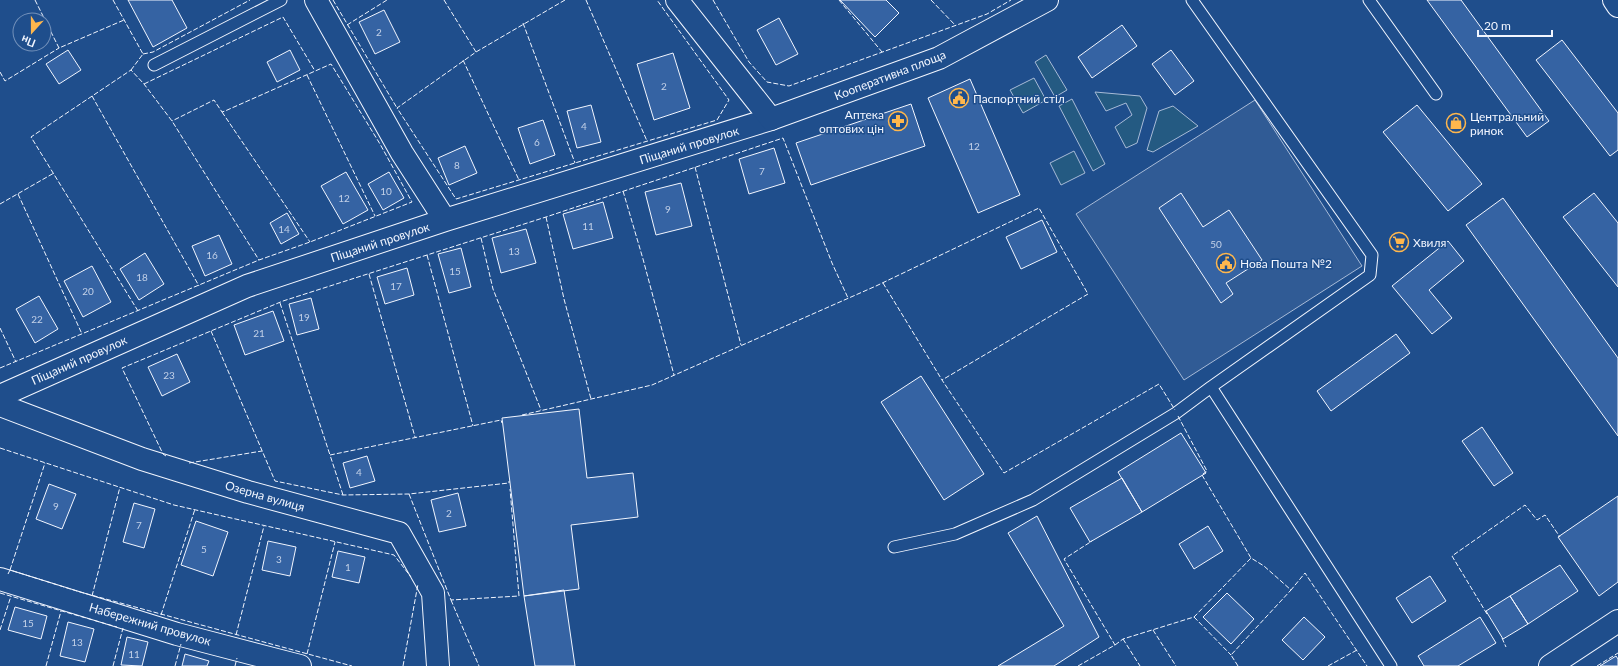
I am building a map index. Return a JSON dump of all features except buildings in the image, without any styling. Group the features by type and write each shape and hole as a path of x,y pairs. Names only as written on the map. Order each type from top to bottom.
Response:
{"street":[{"path":"316,0 402,152 445,220"},
{"path":"677,0 771,119"},
{"name":"Кооперативна площа","path":"771,119 939,58 1047,0"},
{"path":"1614,0 1618,6"},
{"name":"Піщаний провулок","path":"0,396 247,286 445,220 771,119"},
{"name":"Озерна вулиця","path":"0,405 142,459 248,492 399,534 433,593 438,666"},
{"name":"Набережний провулок","path":"0,579 177,634 300,666"},
{"path":"1550,666 1618,621"}],"lane":[{"path":"154,65 281,0"},
{"path":"894,547 955,534 1033,500 1176,413 1370,275 1372,255 1192,0"},
{"path":"1369,0 1436,94"},
{"path":"1211,387 1391,666"}],"shaded area":[{"path":"1046,55 1067,90 1055,97 1035,62"},
{"path":"1034,78 1046,100 1023,113 1010,90"},
{"path":"1095,92 1140,96 1147,108 1137,143 1126,148 1115,127 1132,115 1126,103 1106,111"},
{"path":"1072,99 1105,164 1093,171 1059,106"},
{"path":"1255,100 1362,266 1184,380 1076,214"},
{"path":"1173,106 1198,126 1153,152 1147,150 1159,111"},
{"path":"1074,151 1085,173 1061,185 1050,163"}],"fence":[{"path":"35,0 59,48 124,20"},
{"path":"113,0 143,54 131,70"},
{"path":"143,54 153,52 250,0"},
{"path":"333,0 397,108"},
{"path":"347,25 387,0"},
{"path":"444,0 476,52"},
{"path":"565,0 476,52 397,108 456,199 717,120 729,100 657,0"},
{"path":"586,0 647,141"},
{"path":"713,0 749,62 767,82 789,86 987,14 1011,0"},
{"path":"839,0 882,52"},
{"path":"931,0 956,26"},
{"path":"144,84 283,17 315,71"},
{"path":"523,23 575,163"},
{"path":"0,72 5,81 59,48"},
{"path":"463,60 519,180"},
{"path":"0,368 259,260 310,242 412,202 380,144 331,64 225,111 222,112 214,100 172,121"},
{"path":"138,311 31,137 131,70 144,84 172,121 259,260"},
{"path":"307,75 375,216"},
{"path":"92,96 199,286"},
{"path":"222,112 310,242"},
{"path":"166,456 163,454 122,368 283,301 546,217 783,138 832,263 848,298"},
{"path":"695,167 741,345"},
{"path":"0,204 54,173"},
{"path":"623,191 674,375"},
{"path":"18,194 82,334"},
{"path":"522,415 652,385 876,286 1039,208 1088,294 942,380"},
{"path":"546,217 564,299 591,399"},
{"path":"481,238 493,289 541,410"},
{"path":"427,255 473,426"},
{"path":"369,274 415,437"},
{"path":"883,283 942,380 1004,473 1159,384 1175,410"},
{"path":"280,303 330,455"},
{"path":"0,328 16,362"},
{"path":"211,331 275,481 343,495 409,494 509,483 509,481"},
{"path":"1178,416 1207,471 1203,474"},
{"path":"343,495 330,455 501,420 502,423"},
{"path":"0,448 174,505 394,555 411,577"},
{"path":"189,463 262,451"},
{"path":"10,570 45,463"},
{"path":"1202,475 1251,558 1264,566 1291,590 1305,573 1367,666"},
{"path":"92,596 120,487"},
{"path":"409,494 451,600 519,596 510,489"},
{"path":"1487,614 1452,556 1525,505 1537,520 1545,515 1560,537"},
{"path":"161,615 195,509"},
{"path":"236,635 264,526"},
{"path":"1078,666 1115,645 1064,559 1092,541"},
{"path":"307,654 335,542"},
{"path":"1115,645 1123,639 1194,617 1251,558"},
{"path":"8,574 10,570 80,592 352,666"},
{"path":"403,666 418,584"},
{"path":"1238,666 1231,655 1291,590"},
{"path":"0,593 117,627"},
{"path":"0,630 11,596"},
{"path":"451,600 479,666"},
{"path":"46,666 61,611"},
{"path":"1194,617 1231,655"},
{"path":"113,666 123,628"},
{"path":"1153,630 1176,666"},
{"path":"1502,638 1506,647"},
{"path":"1123,639 1140,666"},
{"path":"175,666 181,644"},
{"path":"1328,666 1357,650"},
{"path":"1597,666 1618,653"},
{"path":"235,666 237,658"}],"place":[{"name":"Паспортний стіл","path":"959,98"},
{"name":"Аптека оптових цін","path":"898,121"},
{"name":"Центральний ринок","path":"1456,123"},
{"name":"Хвиля","path":"1399,242"},
{"name":"Нова Пошта №2","path":"1226,263"}]}
